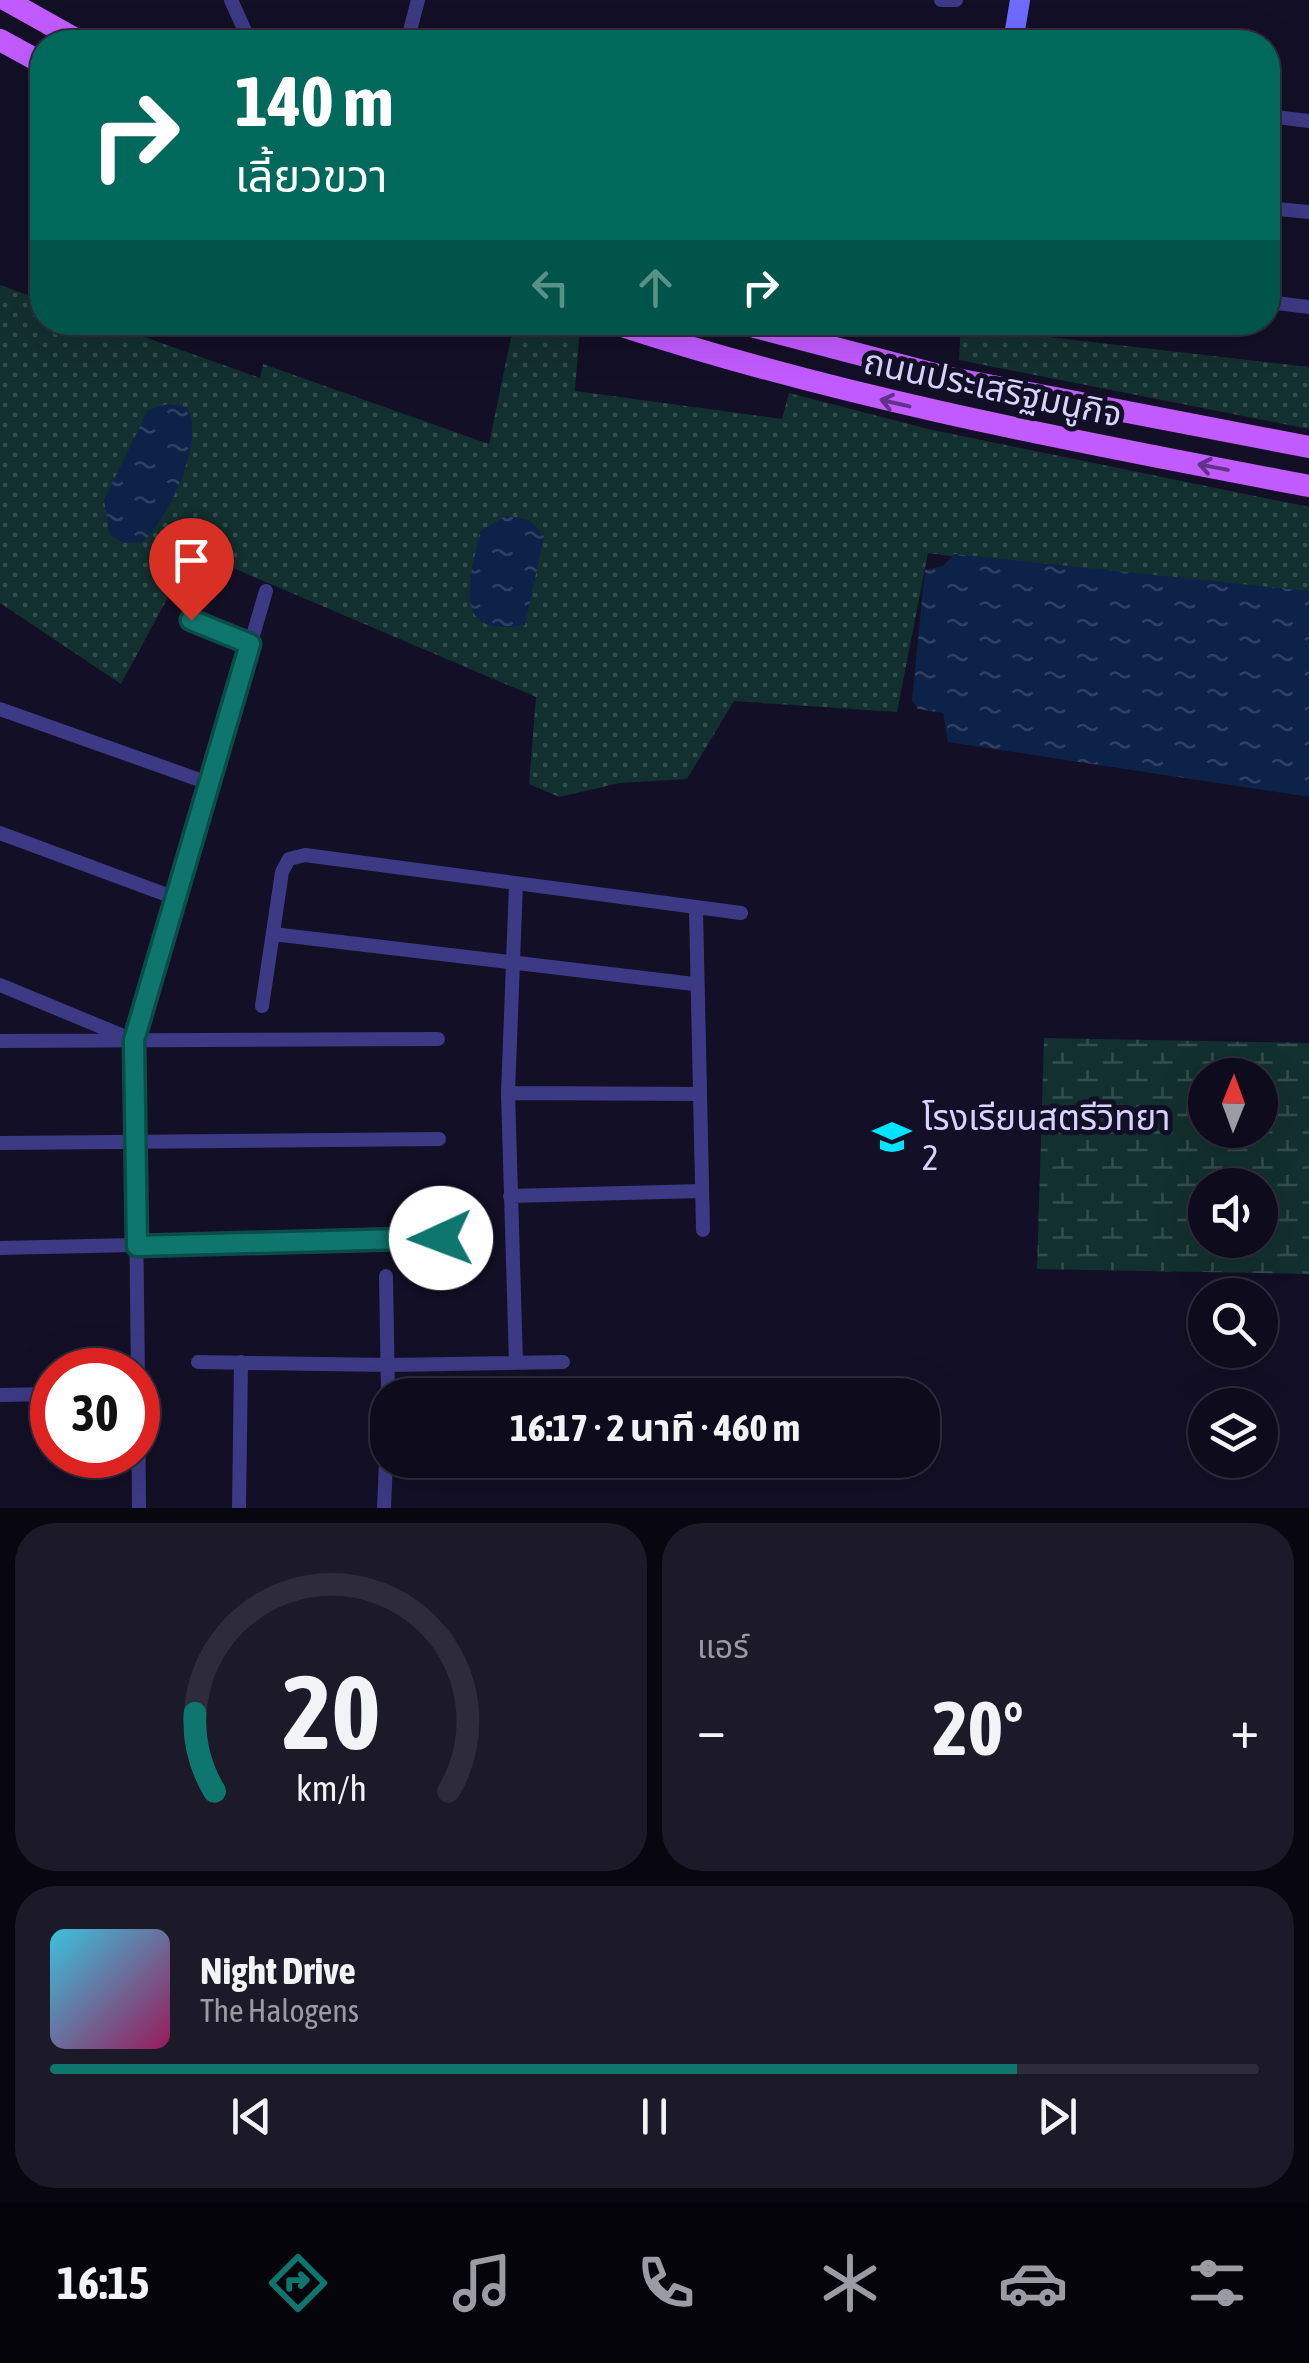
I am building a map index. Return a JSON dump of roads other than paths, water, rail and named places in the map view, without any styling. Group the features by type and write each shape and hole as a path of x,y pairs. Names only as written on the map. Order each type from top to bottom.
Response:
{"main road":[{"path":"6,0 60,30"},
{"path":"0,40 30,57"},
{"name":"ถนนประเสริฐมนูกิจ","path":"651,335 800,382 1046,436 1309,486"},
{"name":"ถนนประเสริฐมนูกิจ","path":"787,335 946,376 1309,447"}],"street":[{"path":"231,0 245,30"},
{"path":"410,30 418,0"},
{"path":"941,0 956,0"},
{"path":"1015,30 1020,0"},
{"path":"1280,121 1309,121"},
{"path":"1280,209 1309,212"},
{"path":"1280,303 1309,307"},
{"path":"138,1348 134,1040 266,591"},
{"path":"191,620 250,644"},
{"path":"0,710 211,784"},
{"path":"0,834 178,899"},
{"path":"262,1006 282,872 289,858 305,855 741,913"},
{"path":"516,884 508,1093 516,1362"},
{"path":"696,909 694,984 703,1230"},
{"path":"273,934 694,984"},
{"path":"0,984 134,1040"},
{"path":"0,1041 438,1039"},
{"path":"508,1093 700,1094"},
{"path":"0,1143 138,1139 439,1140"},
{"path":"510,1196 702,1191"},
{"path":"0,1248 441,1238"},
{"path":"386,1276 389,1378"},
{"path":"198,1362 563,1362"},
{"path":"240,1508 241,1362"},
{"path":"0,1395 30,1394"},
{"path":"139,1478 139,1508"},
{"path":"384,1508 385,1478"}],"water":[{"path":"168,404 187,407 192,421 192,439 182,478 164,515 143,542 124,543 110,535 104,500 148,410"},
{"path":"506,516 529,520 544,536 525,625 501,627 484,623 475,614 470,586 480,531"},
{"path":"954,554 1309,591 1309,797 948,742 943,713 918,709 912,700 925,570 943,566"}],"place":[{"name":"โรงเรียนสตรีวิทยา 2","path":"892,1137"}]}
